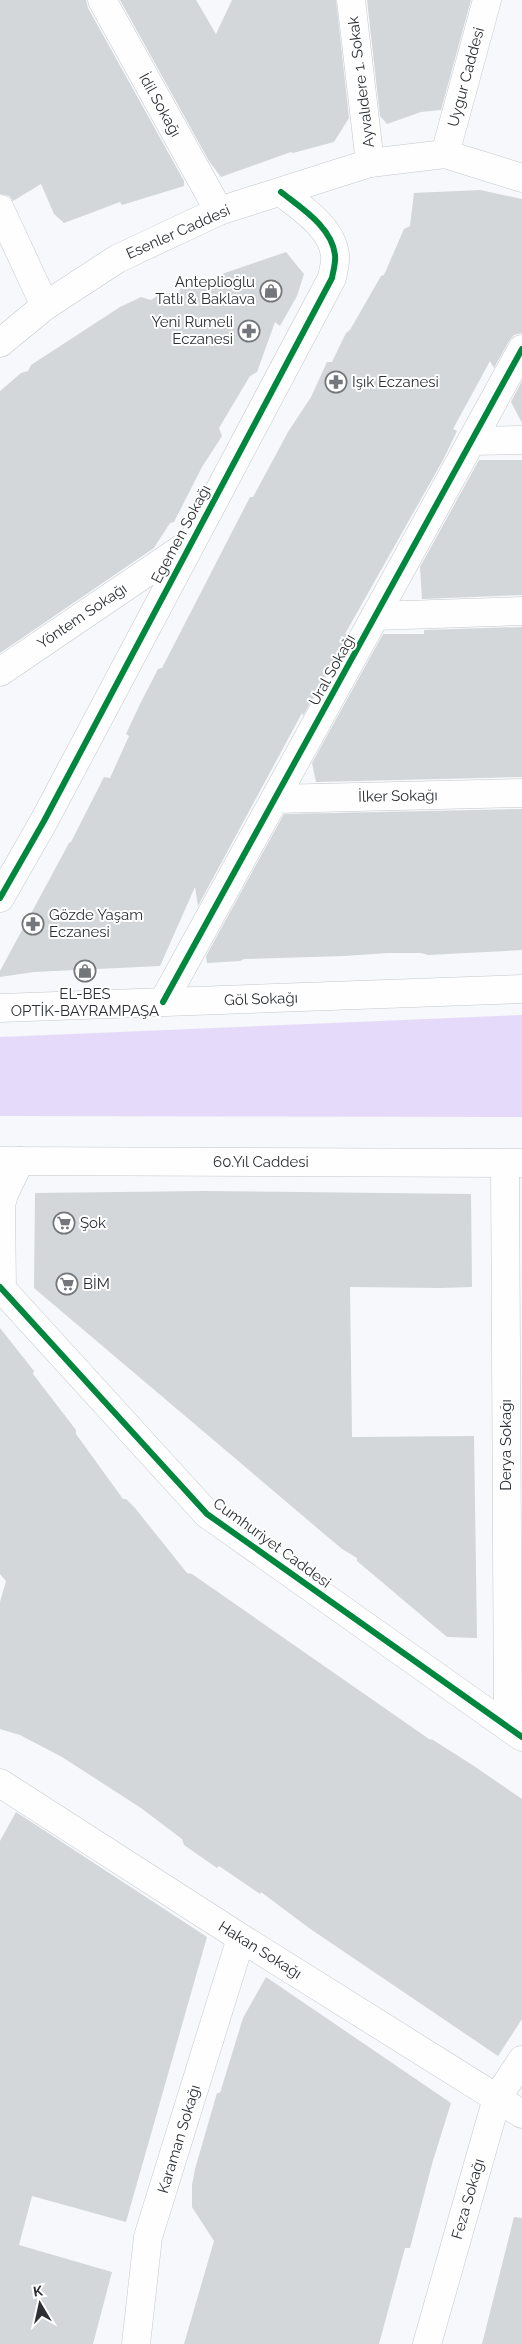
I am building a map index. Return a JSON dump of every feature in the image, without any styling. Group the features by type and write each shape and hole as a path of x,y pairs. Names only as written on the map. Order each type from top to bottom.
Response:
{"street":[{"name":"İdil Sokağı","path":"102,0 219,211"},
{"name":"Ayvalıdere 1. Sokak","path":"352,0 370,163"},
{"name":"Uygur Caddesi","path":"445,154 486,0"},
{"name":"Esenler Caddesi","path":"0,343 45,306 117,259 219,211 370,163 445,154 522,178"},
{"name":"Egemen Sokağı","path":"0,898 44,821 332,278 336,257 331,239 310,215 281,192"},
{"path":"0,209 45,306"},
{"name":"Ural Sokağı","path":"163,1002 473,441 522,348"},
{"path":"473,441 522,440"},
{"name":"Yöntem Sokağı","path":"0,672 190,543"},
{"path":"375,616 522,611"},
{"name":"İlker Sokağı","path":"275,799 522,793"},
{"name":"Göl Sokağı","path":"0,1008 522,989"},
{"path":"1,1288 1,1205 10,1161"},
{"name":"60.Yıl Caddesi","path":"10,1161 513,1164"},
{"name":"Derya Sokağı","path":"513,1164 515,1732"},
{"name":"Cumhuriyet Caddesi","path":"1,1288 207,1514 515,1732"},
{"name":"Hakan Sokağı","path":"0,1784 522,2114"},
{"name":"Karaman Sokağı","path":"136,2344 148,2237 241,1938"},
{"name":"Feza Sokağı","path":"426,2344 496,2098 522,2060"}],"shaded area":[{"path":"522,1015 522,1117 0,1116 0,1037"}],"building":[{"path":"0,0 86,0 88,8 184,181 184,186 122,205 120,202 64,223 54,214 41,184 13,201 9,196 0,194"},
{"path":"120,0 196,0 216,34 232,0 336,0 349,118 334,142 291,152 221,177 209,161"},
{"path":"367,0 471,0 441,110 421,112 387,124 380,116"},
{"path":"480,190 522,199 522,333 514,335 509,341 494,368 490,361 453,429 457,431 443,460 345,634 348,634 303,716 302,713 198,906 195,887 160,966 34,972 0,977 0,971 71,842 104,777 110,778 129,736 126,734 140,704 158,669 162,668 250,497 253,497 288,432 311,397 327,362 332,362 346,333 350,330 381,276 384,275 404,229 410,226 414,193"},
{"path":"286,252 304,274 297,296 280,326 275,322 257,372 250,376 219,428 222,436 202,467 174,522 170,523 154,548 0,653 0,391 21,373 28,371 31,365 120,307 141,297 151,300 160,294 177,293 184,285 193,288 203,282 211,283 219,275"},
{"path":"522,381 522,423 511,402"},
{"path":"479,460 522,460 522,595 422,599 420,567"},
{"path":"522,627 522,777 316,782 312,763 383,634 424,634 424,630"},
{"path":"522,809 522,950 428,955 421,953 388,953 244,959 240,961 207,963 206,956 284,814"},
{"path":"204,1191 471,1194 472,1287 350,1287 352,1437 474,1436 477,1638 447,1637 357,1561 357,1558 342,1549 34,1288 35,1193"},
{"path":"0,1328 34,1371 33,1374 76,1430 76,1434 123,1499 126,1499 135,1508 187,1573 192,1574 429,1739 474,1766 522,1799 522,2019 498,2056 309,1928 261,1892 260,1894 219,1866 217,1868 184,1845 182,1839 141,1808 62,1757 20,1735 0,1729 0,1602 6,1581 0,1574"},
{"path":"16,1812 207,1937 126,2222 32,2196 19,2245 112,2272 93,2344 0,2344 0,1841"},
{"path":"266,1977 451,2103 432,2164 410,2248 405,2248 379,2344 184,2344 214,2241 192,2207 192,2185 195,2169 217,2093 220,2093 243,2018"},
{"path":"514,2217 522,2218 522,2344 482,2344"}],"cycle path":[{"path":"0,898 44,821 332,278 335,255 333,245 328,236 314,219 281,192"},
{"path":"163,1002 522,349"},
{"path":"0,1287 207,1514 522,1737"}],"place":[{"name":"Anteplioğlu Tatlı & Baklava","path":"271,291"},
{"name":"Yeni Rumeli Eczanesi","path":"249,331"},
{"name":"Işık Eczanesi","path":"336,382"},
{"name":"Gözde Yaşam Eczanesi","path":"33,924"},
{"name":"EL-BES OPTİK-BAYRAMPAŞA","path":"85,971"},
{"name":"Şok","path":"64,1223"},
{"name":"BİM","path":"67,1284"}]}
